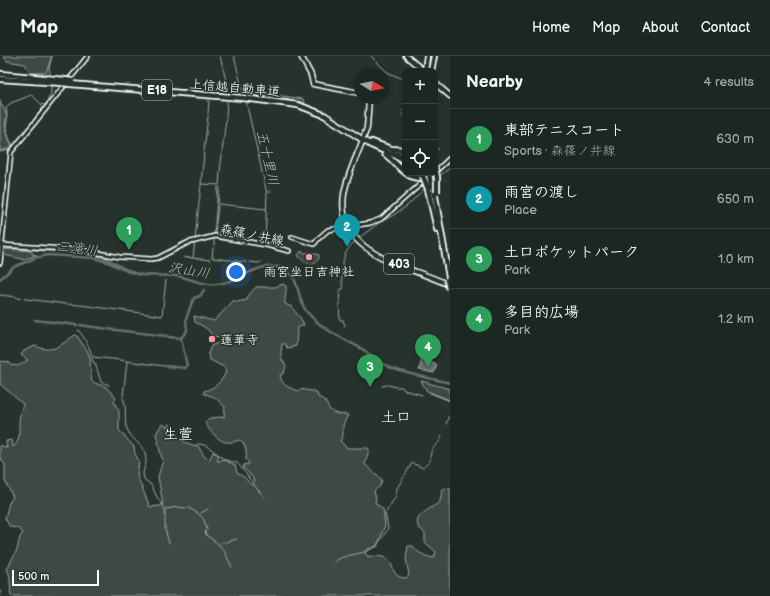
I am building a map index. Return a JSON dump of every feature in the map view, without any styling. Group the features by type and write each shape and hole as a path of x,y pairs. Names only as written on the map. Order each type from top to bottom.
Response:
{"highway":[{"path":"301,56 311,75 313,84 354,92"},
{"path":"405,56 424,68"},
{"path":"427,68 430,56"},
{"path":"427,68 430,56"},
{"name":"上信越自動車道","path":"0,76 286,101 314,109 378,147 402,155"},
{"path":"438,84 449,93"},
{"path":"360,136 366,128 368,104"},
{"path":"360,136 384,147 402,150"},
{"path":"360,136 388,156 402,169"},
{"name":"上信越自動車道","path":"360,136 376,148 402,159"},
{"name":"403","path":"362,142 346,186 344,197 344,209 349,227 357,240 377,255 449,285"},
{"path":"410,176 421,178 425,176"},
{"path":"423,176 431,187 437,203"},
{"path":"432,176 431,187 434,210 438,219"},
{"path":"437,176 438,219 449,285"}],"main road":[{"path":"0,263 11,152 88,56"},
{"name":"森篠ノ井線","path":"438,168 450,158"},
{"name":"森篠ノ井線","path":"292,237 314,244 327,231 370,224 381,219 429,176"},
{"name":"森篠ノ井線","path":"1,246 82,250 120,257 149,259 158,258 187,243 214,236 289,251"}],"shaded area":[{"path":"52,56 46,73 30,73 25,64 7,61 3,57"},
{"path":"247,93 272,95 274,97 276,95 303,99 305,104 291,100 246,95"},
{"path":"0,100 7,118 7,136 14,147 11,150 0,152"},
{"path":"3,249 32,251 32,254 37,255 22,260 4,255 4,252 2,252"},
{"path":"301,251 319,255 319,258 312,264 304,262 298,256"},
{"path":"283,284 286,286 285,304 292,307 304,325 297,328 296,346 287,348 285,344 282,344 281,358 286,365 284,373 280,375 282,381 297,391 300,389 314,391 317,393 318,397 325,401 330,410 337,414 348,415 343,425 343,436 340,441 347,448 368,448 369,450 365,464 382,480 380,486 374,491 376,499 375,503 383,509 385,525 377,547 368,549 365,553 367,556 387,559 398,576 407,578 409,575 406,559 408,546 413,546 422,554 434,558 436,552 425,542 425,533 418,527 417,523 422,514 440,502 442,489 450,488 450,596 11,596 9,572 7,569 17,550 20,537 23,533 18,528 10,527 5,518 9,503 13,497 5,481 5,464 0,458 0,445 7,448 6,441 12,440 13,447 16,444 19,436 19,418 23,404 0,384 0,361 9,362 11,365 18,366 28,360 21,355 24,351 35,346 52,349 61,345 75,335 77,336 88,352 90,358 92,381 106,387 116,398 114,402 119,411 119,430 134,447 135,454 139,461 137,476 150,507 160,506 163,503 158,477 163,460 156,434 162,424 168,427 169,423 179,439 198,446 204,456 209,460 213,452 219,455 217,461 222,459 235,465 237,473 244,477 252,486 254,483 253,478 243,467 245,464 248,465 249,463 246,459 244,444 240,440 228,442 220,440 206,425 205,422 210,418 224,417 225,407 214,397 204,394 204,391 218,384 226,371 224,367 210,360 208,354 211,346 221,342 221,339 219,337 212,336 207,329 195,322 194,316 214,321 234,300 236,302 247,300 248,296 256,287 275,287"},
{"path":"422,358 437,365 434,373 419,370"},
{"path":"421,381 450,389 450,400 427,391"}],"waterway":[{"path":"50,74 49,68 52,56"},
{"path":"220,56 228,89"},
{"name":"五十里川","path":"234,56 244,96"},
{"path":"371,56 387,72 402,79"},
{"path":"46,104 51,93 51,85"},
{"path":"24,98 31,95"},
{"path":"34,97 42,105 46,104"},
{"path":"0,151 11,148 12,146 5,124 7,115 6,107 11,103 24,98"},
{"path":"208,114 209,100"},
{"name":"五十里川","path":"246,101 267,194 265,243"},
{"path":"226,116 227,102"},
{"path":"204,151 208,116"},
{"path":"222,153 226,118"},
{"path":"204,153 201,184 219,185 220,172"},
{"path":"220,171 222,155"},
{"path":"439,176 450,168"},
{"path":"201,185 195,239 214,234 218,187"},
{"path":"220,187 218,204 266,209"},
{"path":"359,238 380,222 407,206 425,188"},
{"path":"216,224 218,206"},
{"path":"215,234 216,226"},
{"path":"214,238 214,246"},
{"path":"345,326 343,320 340,320 339,305 340,290 343,289 342,268 348,250 357,240"},
{"path":"193,258 195,242"},
{"name":"沢山川","path":"0,247 77,252 99,256 139,274 150,276 176,276 208,284 228,282 256,269 266,267 275,267 285,270 294,278 301,301 307,312 326,329 364,350 391,368 413,375 450,383"},
{"path":"213,248 212,258 246,262"},
{"name":"沢山川","path":"0,279 14,267 35,258 48,255 94,258 108,262 129,272"},
{"path":"184,259 184,257 210,260"},
{"path":"249,262 261,262"},
{"path":"164,297 166,280"},
{"path":"169,337 181,338 187,331 186,319 191,305 194,298 200,296 204,290"},
{"path":"0,295 17,297"},
{"path":"18,298 66,304"},
{"path":"119,310 162,316 164,298"},
{"path":"67,304 79,305"},
{"path":"80,305 118,310"},
{"path":"35,320 77,325"},
{"path":"80,325 93,327"},
{"path":"94,327 115,330"},
{"path":"78,330 83,336 92,356"},
{"path":"116,330 167,336"},
{"path":"165,366 185,368 187,366 181,338"},
{"path":"93,357 111,359"},
{"path":"92,358 101,382 109,385"},
{"path":"112,359 164,366"},
{"path":"125,379 127,362"},
{"path":"123,396 125,380"},
{"path":"382,386 387,385"},
{"path":"388,385 402,387 404,390 422,395"},
{"path":"430,393 450,401"},
{"path":"123,398 127,429 144,451 146,461"},
{"path":"446,424 449,416"},
{"path":"175,433 185,442"},
{"path":"424,467 430,461 431,452 442,436"},
{"path":"197,444 205,445 222,458 237,463 265,497"},
{"path":"146,462 143,473 144,479 151,485 165,509"},
{"path":"405,475 412,463 423,468"},
{"path":"397,488 404,477"},
{"path":"386,512 396,496 397,489"},
{"path":"166,509 177,507 187,508"},
{"path":"189,508 203,518 207,530"},
{"path":"201,513 208,509"},
{"path":"165,510 165,516"},
{"path":"332,564 336,560 346,556 368,551 373,548 382,539 388,528 385,513"},
{"path":"165,517 165,529 169,543"},
{"path":"205,531 206,535 223,549 232,567"},
{"path":"226,542 237,539"},
{"path":"0,591 2,596"}],"place":[{"name":"雨宮の渡し","path":"347,247"},
{"name":"東部テニスコート","path":"129,250"},
{"name":"雨宮坐日吉神社","path":"309,257"},
{"name":"蓮華寺","path":"212,339"},
{"name":"多目的広場","path":"428,367"},
{"name":"土口ポケットパーク","path":"370,387"}],"district":[{"name":"土口","path":"396,417"},
{"name":"生萱","path":"178,434"}],"water label":[{"name":"三滝川","path":"77,248"}]}
